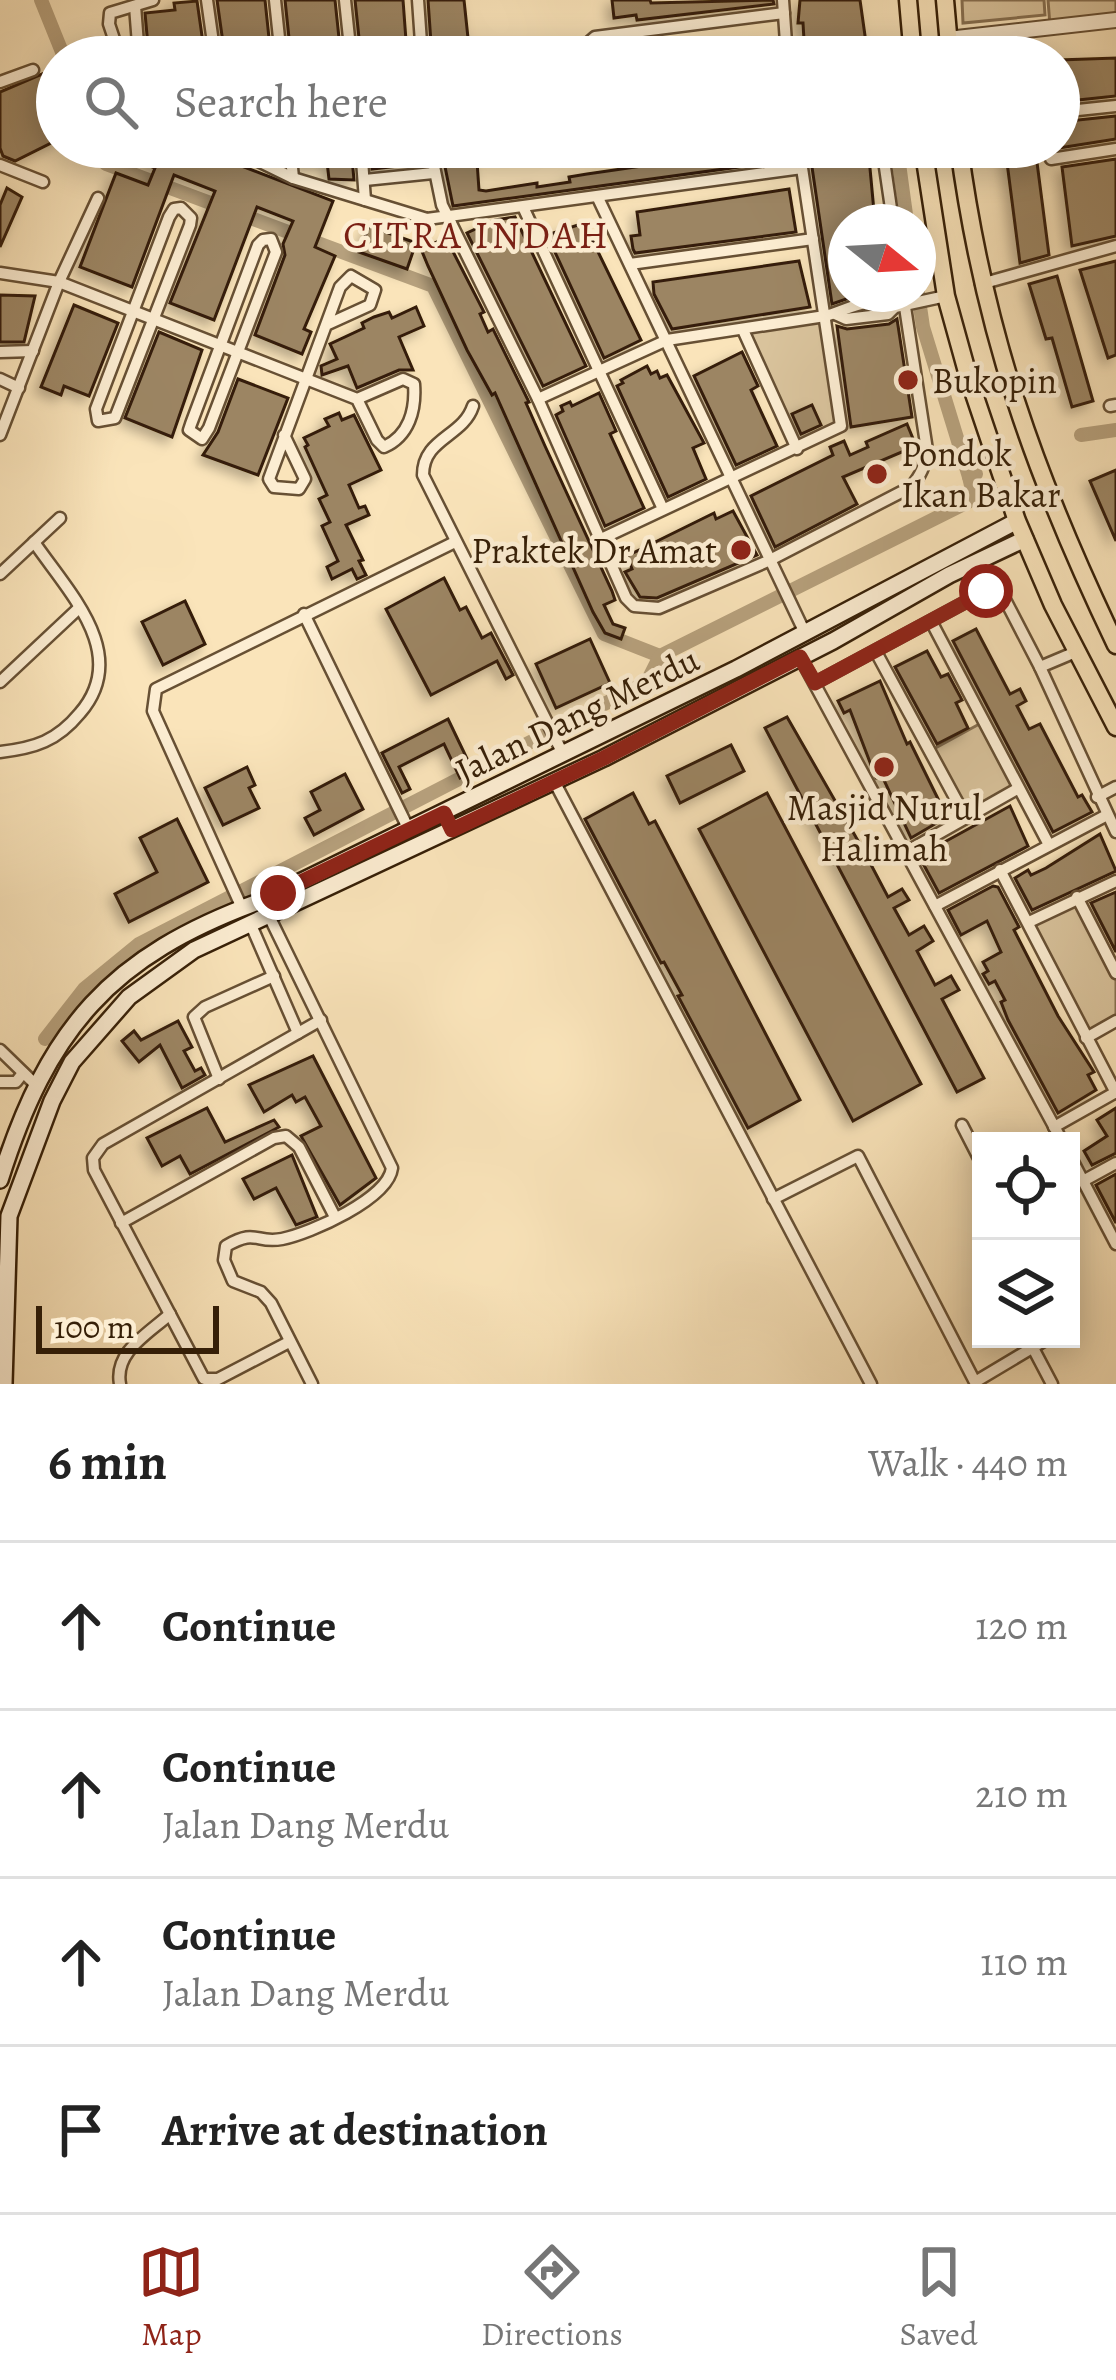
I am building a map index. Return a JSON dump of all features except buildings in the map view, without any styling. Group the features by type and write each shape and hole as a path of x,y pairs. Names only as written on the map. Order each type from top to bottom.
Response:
{"main road":[{"path":"908,0 911,36"},
{"path":"945,0 948,36"},
{"path":"925,168 939,298 1017,521 1116,728"},
{"path":"962,168 981,284 1020,423 1116,645"},
{"name":"Jalan Dang Merdu","path":"4,1384 5,1215 72,1062 129,998 194,950 554,781 800,657 1017,521"},
{"name":"Jalan Dang Merdu","path":"0,1180 29,1078 105,990 144,956 403,816 444,813 555,740 961,560 1025,539"},
{"path":"444,813 452,830"}],"street":[{"path":"114,36 110,13 153,0"},
{"path":"207,0 212,36"},
{"path":"275,0 279,36"},
{"path":"345,0 349,36"},
{"path":"418,0 421,36"},
{"path":"135,5 137,36"},
{"path":"602,36 783,7"},
{"path":"1021,36 1116,20"},
{"path":"0,82 33,70"},
{"path":"1080,110 1116,106"},
{"path":"1080,155 1116,149"},
{"path":"0,165 43,182"},
{"path":"273,168 409,217 450,219 802,168 830,315 843,422 839,430 601,539"},
{"path":"292,168 293,178"},
{"path":"364,168 364,200"},
{"path":"432,168 450,219 538,399 626,598 646,609 659,608 768,560 910,487 925,467 927,450 905,312"},
{"path":"885,168 890,204"},
{"path":"365,179 433,173"},
{"path":"0,435 58,282 98,198"},
{"path":"598,198 805,633"},
{"path":"181,208 191,218 190,225 154,317 115,418 98,421 96,409 169,217 181,208"},
{"path":"524,209 663,509"},
{"path":"271,239 276,252 238,351 206,435 197,438 189,430 258,245 271,239"},
{"path":"630,264 813,239"},
{"path":"981,284 1116,246"},
{"path":"2,273 58,282 134,309 357,400 384,447 398,440 410,421 414,384 403,379 357,400"},
{"path":"284,434 305,479 299,489 270,483 284,434 326,325 346,279 358,278 375,290 370,305 326,325"},
{"path":"538,399 667,340 830,315 846,319 891,312"},
{"path":"743,330 797,449"},
{"path":"0,352 33,351"},
{"path":"0,379 19,388"},
{"path":"473,406 459,430 440,439 423,460 423,475 555,740"},
{"path":"0,574 60,518"},
{"path":"0,752 53,740 89,701 100,674 101,651 79,608 34,542"},
{"path":"240,902 153,711 156,689 455,542"},
{"path":"815,683 986,591 1000,590 1116,832"},
{"path":"0,682 79,608"},
{"path":"304,614 403,816"},
{"path":"932,623 1048,843"},
{"path":"1040,667 1078,651"},
{"path":"876,652 966,818"},
{"path":"800,657 1057,1132"},
{"path":"554,781 871,1384"},
{"path":"1097,797 1116,787"},
{"path":"906,852 1017,789"},
{"path":"935,906 1107,815"},
{"path":"1000,870 1116,1092 1054,1127"},
{"path":"1029,922 1116,881"},
{"path":"1077,897 1116,973"},
{"path":"269,916 392,1168 381,1192 335,1217 285,1238 245,1236 226,1246 224,1260 233,1281 261,1292 272,1303 312,1384"},
{"path":"251,925 298,1033"},
{"path":"219,1079 194,1017 206,1006 274,976"},
{"path":"290,1342 212,1381 199,1371 94,1170 96,1150 321,1019"},
{"path":"1086,1038 1116,1021"},
{"path":"0,1050 29,1078 0,1082"},
{"path":"962,1125 972,1144"},
{"path":"121,1223 274,1138 286,1136 299,1147 335,1217"},
{"path":"773,1199 858,1156 975,1382 1034,1348 1052,1384"},
{"path":"1084,1181 1116,1163"},
{"path":"1080,1174 1116,1244"},
{"path":"120,1384 123,1356 170,1314"}],"shaded area":[{"path":"962,0 1044,0 1045,15 963,23"},
{"path":"1048,0 1116,0 1116,21 1050,26"},
{"path":"826,314 839,428 798,447 745,326"},
{"path":"983,722 1017,789 966,818 930,751"},
{"path":"1077,897 1116,973 1116,1021 1086,1038 1029,922"}],"waterway":[{"path":"41,0 56,36"},
{"path":"117,168 433,286 604,634 660,656"},
{"path":"900,168 905,204"},
{"path":"921,312 969,477 976,474"},
{"path":"1081,435 1116,430"},
{"path":"45,1039 84,989 139,944 647,682 660,656 968,502 973,494 969,477"}],"place":[{"name":"Bukopin","path":"908,380"},
{"name":"Pondok Ikan Bakar","path":"877,474"},
{"name":"Praktek Dr Amat","path":"741,550"},
{"name":"Masjid Nurul Halimah","path":"884,767"}],"district":[{"name":"CITRA INDAH","path":"477,234"}],"route":[{"path":"278,893 444,813 452,830 800,657 815,683 986,591"}]}
